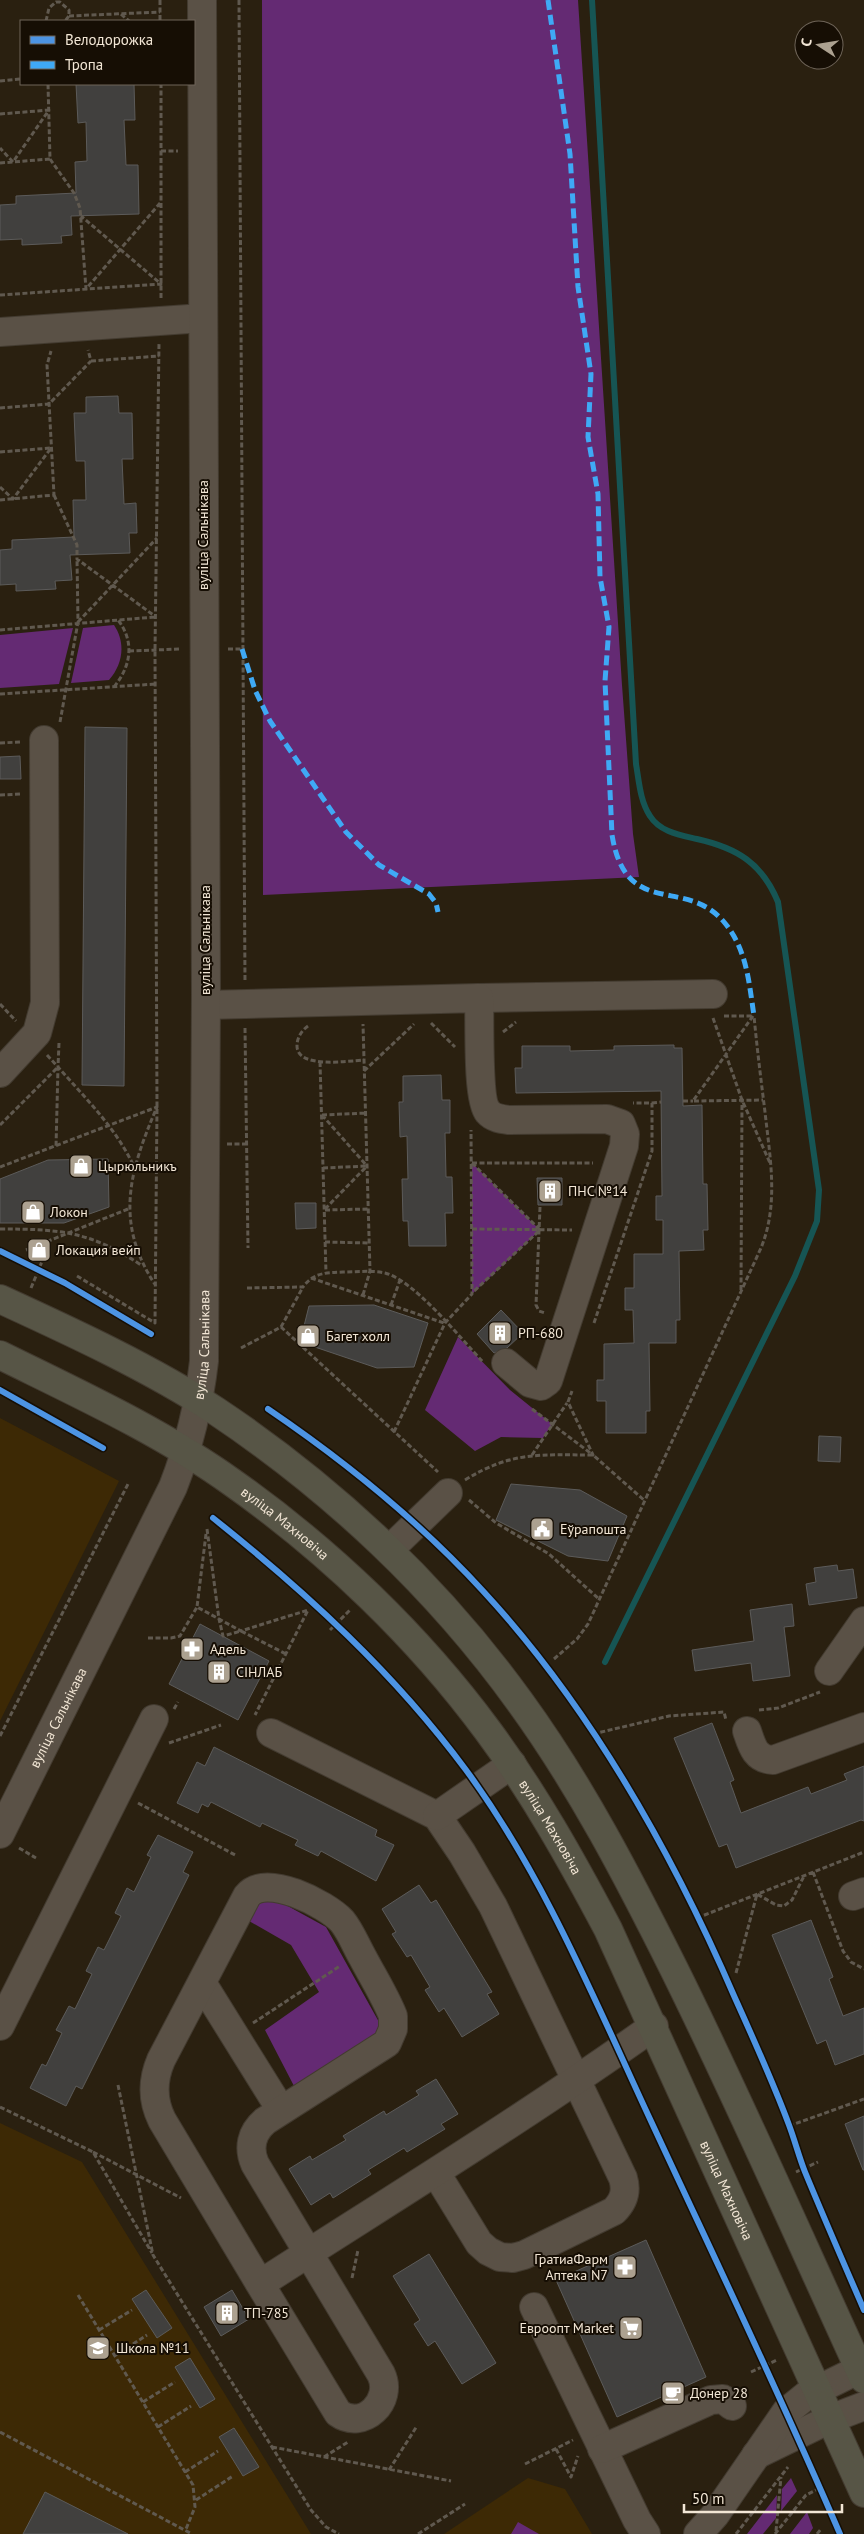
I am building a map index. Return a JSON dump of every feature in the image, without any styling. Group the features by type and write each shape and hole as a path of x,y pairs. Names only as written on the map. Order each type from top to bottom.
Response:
{"main road":[{"path":"11,1304 199,1401 291,1466 389,1550 457,1624 518,1699 600,1826 645,1911 719,2061 862,2372"},
{"name":"вуліца Махновіча","path":"0,1356 186,1453 257,1501 365,1593 438,1668 512,1764 587,1888 654,2026 864,2493"}],"street":[{"name":"вуліца Сальнікава","path":"0,1834 8,1796 166,1503 186,1453 199,1401 205,1342 206,1005 202,0"},
{"path":"0,332 203,318"},
{"path":"0,1072 36,1033 45,1004 44,740"},
{"path":"206,1005 713,994"},
{"path":"480,998 481,1093 487,1112 497,1118 509,1120 612,1120 622,1124 626,1134 621,1155 548,1381 541,1386 533,1385 497,1365"},
{"path":"389,1550 454,1487"},
{"path":"826,1681 864,1621"},
{"path":"0,2026 154,1719"},
{"path":"262,1726 437,1816 467,1861 493,1906 625,2184 622,2202 614,2211 524,2255 513,2258 500,2257 488,2252 479,2243 436,2173"},
{"path":"747,1732 755,1752 763,1758 773,1760 864,1728"},
{"path":"437,1816 512,1764"},
{"path":"259,1887 284,1889 328,1910 346,1926 394,2016 391,2036 382,2048 265,2121 256,2131 251,2144 252,2157 310,2252 384,2381 383,2397 374,2410 358,2419 350,2419 338,2413 162,2120 155,2103 154,2086 157,2069 202,1982 246,1896 259,1887"},
{"path":"202,1982 281,2110"},
{"path":"260,2284 436,2173 576,2081 654,2026"},
{"path":"534,2307 591,2450 646,2534"},
{"path":"698,2534 715,2515 786,2412 799,2400 817,2390 862,2372"},
{"path":"591,2450 711,2400 723,2399 732,2406"},
{"path":"756,2455 830,2419 864,2406"}],"path":[{"path":"160,0 160,20"},
{"path":"239,0 248,1248"},
{"path":"46,20 52,2 64,3 69,10 70,16"},
{"path":"66,20 70,16 160,12"},
{"path":"121,14 128,20"},
{"path":"0,80 20,79"},
{"path":"48,85 50,159 74,193 81,216 86,289"},
{"path":"77,1276 155,1323 157,1107 156,617 161,284 161,85"},
{"path":"0,114 49,110"},
{"path":"13,162 49,110"},
{"path":"0,148 13,162"},
{"path":"0,163 50,159"},
{"path":"86,289 161,202"},
{"path":"81,216 161,284"},
{"path":"0,295 161,284"},
{"path":"85,346 91,361"},
{"path":"53,347 47,365 54,495 77,545 78,622"},
{"path":"0,408 49,404 91,361 159,356"},
{"path":"0,452 51,448"},
{"path":"13,499 51,448"},
{"path":"0,487 13,499"},
{"path":"0,500 54,495"},
{"path":"78,622 158,537"},
{"path":"77,559 156,617"},
{"path":"0,630 156,617"},
{"path":"114,687 126,668 129,651 128,637 118,620"},
{"path":"0,694 156,684"},
{"path":"754,1016 712,1016 742,1100 771,1166"},
{"path":"693,1101 754,1016"},
{"path":"554,1659 583,1632 645,1501 770,1225 773,1204 771,1166 754,1016"},
{"path":"364,1072 418,1019 409,1020"},
{"path":"433,1019 427,1019 458,1051"},
{"path":"363,1295 370,1271 363,1021 372,1021"},
{"path":"500,1040 510,1025 524,1021"},
{"path":"311,1025 301,1033 297,1049 303,1058 320,1062 364,1060"},
{"path":"56,1148 59,1035"},
{"path":"320,1062 326,1273"},
{"path":"58,1067 110,1126 123,1144 136,1171"},
{"path":"0,1125 58,1067"},
{"path":"740,1293 742,1100"},
{"path":"683,1101 763,1100"},
{"path":"623,1104 661,1102"},
{"path":"593,1328 652,1151 652,1103"},
{"path":"0,1167 56,1148 157,1107"},
{"path":"156,1287 143,1266 132,1238 128,1209 144,1140 157,1107"},
{"path":"322,1115 366,1112"},
{"path":"322,1115 367,1166"},
{"path":"471,1123 472,1294"},
{"path":"594,1172 598,1158"},
{"path":"472,1163 596,1163"},
{"path":"472,1163 540,1230"},
{"path":"323,1168 367,1166"},
{"path":"324,1210 367,1166"},
{"path":"540,1207 536,1306 542,1313 549,1310"},
{"path":"26,1250 128,1209"},
{"path":"324,1210 368,1209"},
{"path":"0,1229 70,1232 110,1247 143,1266"},
{"path":"472,1229 575,1230 572,1238"},
{"path":"394,1432 445,1323 472,1294 540,1230"},
{"path":"325,1242 369,1243"},
{"path":"11,1304 39,1270 43,1259"},
{"path":"31,1266 48,1274"},
{"path":"241,1348 281,1327 303,1287 311,1278 326,1273 370,1271 385,1273 400,1280 415,1291 445,1323 497,1365"},
{"path":"311,1278 445,1323"},
{"path":"391,1305 400,1280"},
{"path":"246,1288 303,1287"},
{"path":"281,1327 454,1487 496,1523 549,1554 599,1599"},
{"path":"532,1455 568,1402 574,1384"},
{"path":"568,1402 592,1455"},
{"path":"525,1404 592,1455 645,1501"},
{"path":"454,1487 504,1460 532,1455 592,1455"},
{"path":"0,1736 129,1482"},
{"path":"148,1638 180,1636 198,1608 207,1529 223,1636 308,1610 286,1654 262,1726"},
{"path":"198,1608 286,1654"},
{"path":"330,1617 342,1628"},
{"path":"790,1704 826,1681"},
{"path":"163,1746 221,1725"},
{"path":"588,1727 598,1742"},
{"path":"136,1802 237,1856"},
{"path":"697,1918 864,1852"},
{"path":"814,1872 844,1951 851,1962 864,1969"},
{"path":"757,1894 776,1905 784,1906 792,1900 804,1876"},
{"path":"736,1973 757,1894"},
{"path":"694,1910 701,1925"},
{"path":"252,2024 360,1952"},
{"path":"118,2085 153,2255"},
{"path":"789,2126 864,2099"},
{"path":"0,2107 93,2152 153,2255 318,2520 339,2534"},
{"path":"786,2118 792,2135"},
{"path":"801,2160 807,2178"},
{"path":"350,2286 361,2240"},
{"path":"78,2295 193,2485 196,2500 186,2529"},
{"path":"99,2330 132,2310"},
{"path":"114,2356 147,2335"},
{"path":"760,2357 768,2373"},
{"path":"751,2372 777,2360"},
{"path":"143,2402 175,2382"},
{"path":"158,2427 191,2406"},
{"path":"389,2470 417,2426"},
{"path":"0,2432 186,2529 192,2534"},
{"path":"272,2447 451,2481"},
{"path":"556,2449 571,2477 591,2450"},
{"path":"185,2472 218,2451"},
{"path":"736,2534 792,2462"},
{"path":"196,2500 233,2476"},
{"path":"776,2534 782,2476"},
{"path":"816,2479 823,2495"},
{"path":"776,2534 806,2494 820,2488"},
{"path":"418,2534 465,2504"},
{"path":"817,2534 821,2529"}],"shaded area":[{"path":"262,0 578,0 622,685 633,834 639,877 263,895"},
{"path":"114,625 120,639 121,653 114,674 109,680 71,683 83,628"},
{"path":"73,628 59,684 0,688 0,635"},
{"path":"472,1163 540,1230 472,1294"},
{"path":"458,1337 510,1390 552,1424 543,1438 501,1437 475,1451 425,1410"},
{"path":"0,1418 119,1481 0,1721"},
{"path":"264,1893 326,1927 384,2031 294,2086 265,2030 319,1992 291,1945 249,1921"},
{"name":"Школа №11","path":"0,2123 82,2162 311,2534 0,2534"},
{"path":"528,2478 565,2489 592,2534 444,2534"},
{"path":"791,2478 797,2491 781,2511 782,2489"},
{"path":"777,2495 776,2518 763,2534 747,2534"},
{"path":"807,2512 813,2528 809,2534 790,2534"},
{"path":"518,2522 539,2534 511,2534"}],"building":[{"path":"76,85 134,85 135,120 124,120 126,165 138,165 139,214 71,216 72,235 61,236 62,243 22,245 22,239 0,240 0,205 16,204 16,196 76,193 75,162 87,161 86,122 78,123"},
{"path":"118,396 119,413 132,413 133,459 122,459 124,504 136,503 137,533 129,533 130,553 70,555 72,580 55,581 56,589 16,591 16,584 0,585 0,550 12,549 12,540 74,537 73,500 86,500 85,461 76,461 74,413 86,413 86,397"},
{"path":"85,727 127,728 124,1086 82,1085"},
{"path":"20,756 21,779 0,779 0,757"},
{"path":"674,1045 674,1048 682,1048 683,1106 702,1105 703,1184 707,1184 708,1230 703,1230 704,1250 679,1251 680,1320 676,1320 676,1343 649,1343 650,1411 646,1411 646,1433 606,1433 606,1401 597,1401 597,1380 604,1380 604,1344 634,1343 633,1310 625,1310 625,1288 634,1288 634,1254 663,1254 663,1220 656,1220 656,1196 662,1196 661,1091 516,1093 515,1068 522,1068 522,1046 570,1046 570,1051 614,1050 614,1046"},
{"path":"441,1075 442,1100 450,1100 450,1133 445,1133 446,1177 452,1177 453,1213 445,1213 446,1246 409,1246 408,1221 403,1221 402,1179 408,1179 407,1136 400,1137 399,1102 403,1102 403,1076"},
{"path":"108,1159 109,1207 64,1223 0,1223 0,1179 48,1160"},
{"name":"ПНС №14","path":"537,1178 562,1178 562,1205 538,1205"},
{"path":"295,1203 316,1203 316,1228 296,1229"},
{"path":"374,1305 428,1323 414,1367 377,1368 300,1342 309,1306"},
{"name":"РП-680","path":"501,1310 523,1333 507,1348 494,1353 477,1334"},
{"path":"819,1436 841,1437 840,1462 818,1461"},
{"path":"511,1484 580,1490 627,1516 608,1561 568,1556 496,1520"},
{"path":"837,1565 838,1571 853,1569 857,1598 809,1605 806,1584 816,1582 814,1568"},
{"path":"792,1604 794,1626 784,1627 790,1676 753,1681 751,1663 695,1671 692,1650 754,1641 750,1610"},
{"name":"СІНЛАБ","path":"200,1624 269,1661 238,1720 169,1684"},
{"path":"712,1723 734,1780 730,1782 741,1813 808,1787 811,1794 847,1780 844,1774 864,1766 864,1821 861,1820 736,1868 727,1844 719,1847 674,1738"},
{"path":"214,1747 377,1830 375,1836 394,1845 376,1881 321,1851 318,1856 295,1845 298,1840 262,1823 260,1827 211,1802 208,1807 202,1804 198,1813 177,1803 197,1762 205,1766"},
{"path":"158,1835 193,1852 183,1872 189,1875 82,2089 76,2086 66,2106 30,2088 42,2064 46,2066 62,2033 56,2030 69,2006 75,2009 92,1974 86,1971 98,1947 104,1950 121,1916 115,1913 127,1888 134,1892 151,1857 147,1855"},
{"path":"419,1885 431,1903 436,1900 492,1992 487,1994 499,2014 462,2037 444,2008 439,2012 425,1990 430,1987 411,1955 407,1957 392,1934 396,1932 382,1909"},
{"path":"811,1920 833,1977 829,1979 843,2016 864,2008 864,2054 835,2065 826,2040 817,2044 772,1935"},
{"path":"436,2079 458,2114 441,2124 445,2129 407,2152 404,2148 368,2170 371,2174 333,2198 330,2193 311,2205 289,2169 310,2156 312,2160 346,2140 343,2136 384,2111 386,2115 419,2095 416,2091"},
{"path":"864,2116 864,2170 863,2170 845,2124"},
{"name":"Евроопт Market","path":"646,2240 706,2377 617,2417 556,2280"},
{"path":"429,2254 496,2363 462,2384 435,2341 428,2346 414,2324 420,2320 393,2276"},
{"path":"146,2290 172,2328 157,2338 132,2299"},
{"name":"ТП-785","path":"232,2290 249,2319 221,2336 204,2307"},
{"path":"190,2358 215,2399 200,2408 175,2367"},
{"path":"234,2428 259,2467 243,2476 219,2437"},
{"path":"45,2492 128,2534 23,2534"}],"waterway":[{"path":"592,0 636,764 640,791 650,816 659,826 677,834 724,847 736,853 756,867 772,888 778,902 819,1190 817,1221 795,1276 605,1662"}],"marked path":[{"path":"548,0 570,154 578,287 591,374 588,437 598,494 600,577 609,627 605,681 612,835 619,861 630,878 643,888 692,901 709,909 732,932 746,967 754,1016"},
{"path":"242,649 255,690 270,721 346,832 379,865 429,894 436,903 438,912"}],"cycle path":[{"path":"0,1251 65,1283 151,1334"},
{"path":"0,1390 103,1448"},
{"path":"268,1409 353,1471 459,1565 522,1636 559,1683 594,1733 656,1836 711,1943 770,2077 805,2172 864,2310"},
{"path":"213,1518 282,1575 379,1667 438,1734 466,1770 520,1853 567,1940 770,2378 840,2534"}],"place":[{"name":"Цырюльникъ","path":"81,1166"},
{"name":"ПНС №14","path":"550,1191"},
{"name":"Локон","path":"33,1212"},
{"name":"Локация вейп","path":"39,1250"},
{"name":"РП-680","path":"500,1333"},
{"name":"Багет холл","path":"308,1336"},
{"name":"Еўрапошта","path":"542,1529"},
{"name":"Адель","path":"192,1649"},
{"name":"СІНЛАБ","path":"219,1672"},
{"name":"ГратиаФарм Аптека N7","path":"625,2267"},
{"name":"ТП-785","path":"227,2313"},
{"name":"Евроопт Market","path":"631,2328"},
{"name":"Школа №11","path":"98,2348"},
{"name":"Донер 28","path":"673,2393"}]}
